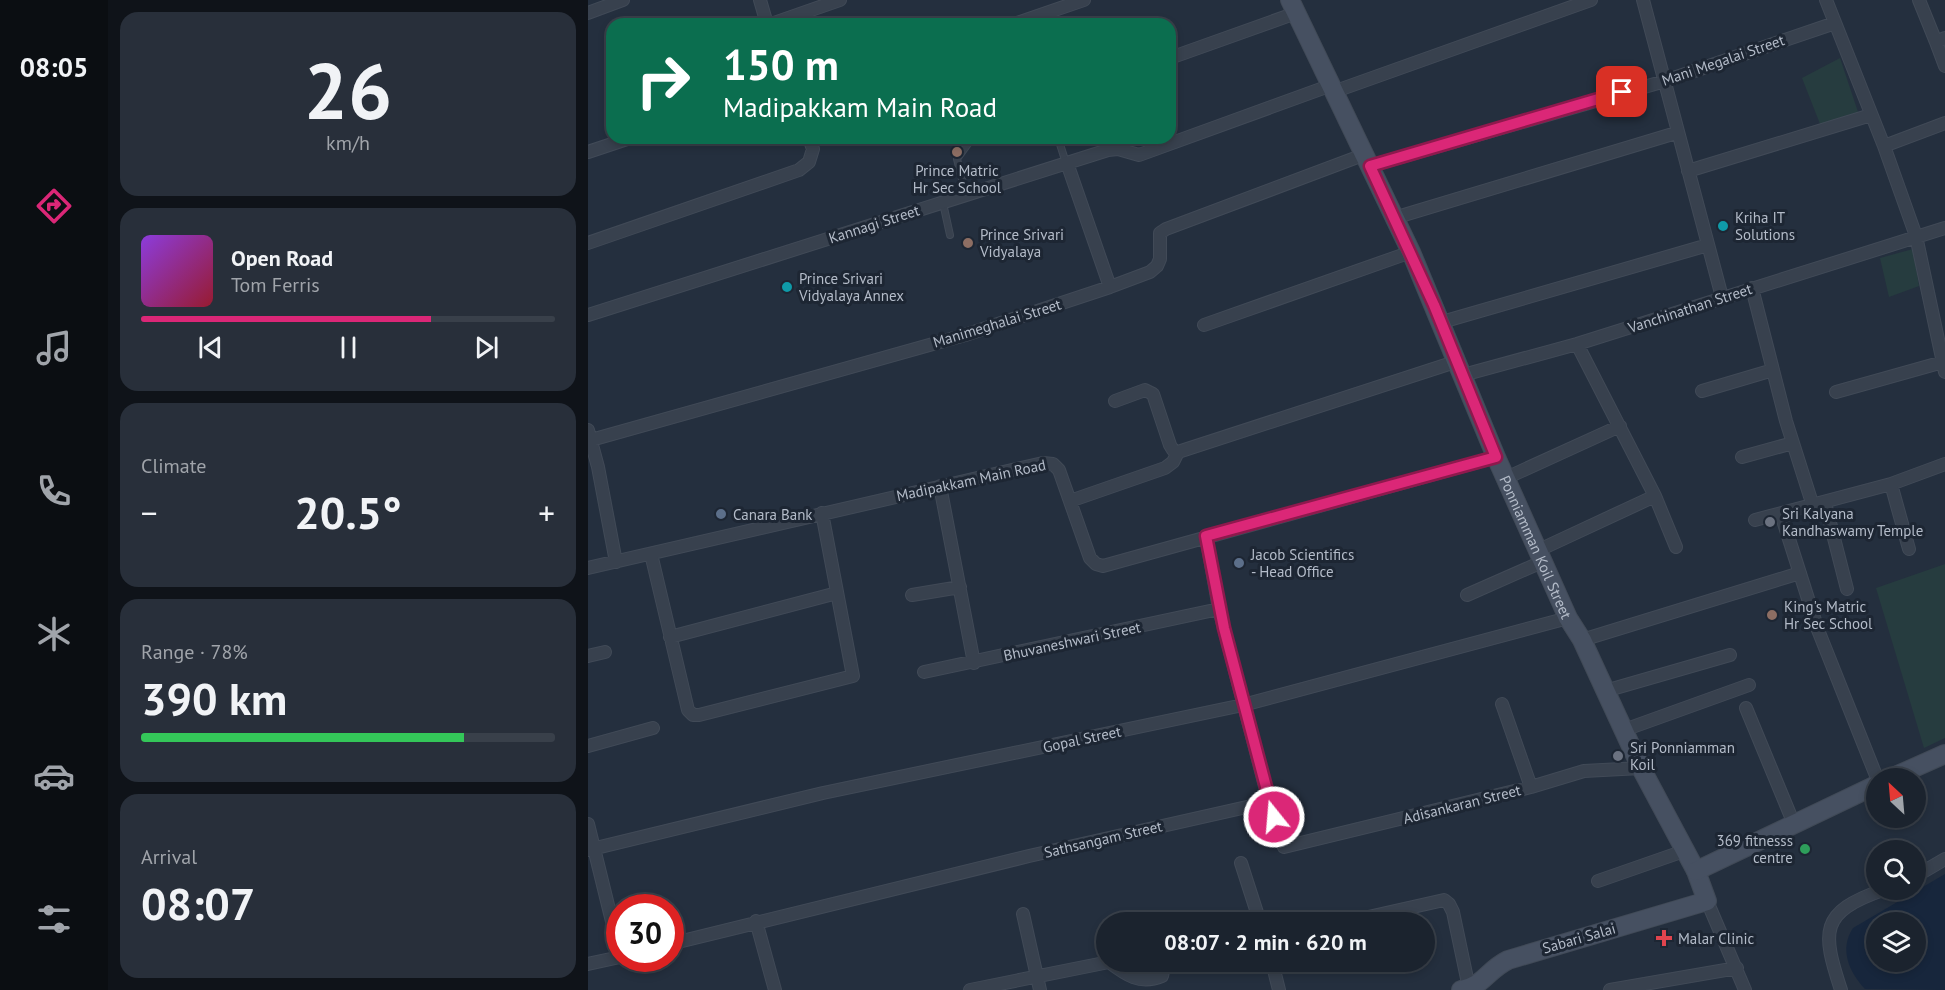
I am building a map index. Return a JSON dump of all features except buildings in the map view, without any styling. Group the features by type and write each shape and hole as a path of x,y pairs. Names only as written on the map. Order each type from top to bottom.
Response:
{"street":[{"path":"588,13 623,0"},
{"path":"760,0 767,18"},
{"path":"787,18 840,0"},
{"path":"1032,18 1084,0"},
{"name":"Kannagi Street","path":"1176,142 1591,0"},
{"path":"1642,0 1722,297"},
{"path":"1826,0 1884,146 1916,236 1942,332 1944,367 1836,392"},
{"path":"1919,0 1940,40 1945,66"},
{"path":"1176,56 1293,7"},
{"name":"Ponniamman Koil Street","path":"1293,7 1411,252 1442,322 1496,457 1568,618 1582,640 1641,768 1696,871 1745,990"},
{"name":"Mani Megalai Street","path":"1366,161 1665,81 1834,23"},
{"path":"1688,171 1871,115"},
{"path":"1884,146 1945,123"},
{"path":"1394,218 1676,133"},
{"path":"588,152 612,144"},
{"path":"588,243 799,170 809,162 813,149 811,144"},
{"name":"Kannagi Street","path":"588,315 1067,163 1118,149 1139,155 1171,144"},
{"name":"Manimeghalai Street","path":"589,435 965,335 1110,287 1150,272 1157,266 1160,259 1161,232 1166,228 1366,161"},
{"path":"1067,163 1110,287"},
{"name":"Vanchinathan Street","path":"1178,452 1460,368 1577,344 1945,228"},
{"path":"1442,322 1708,245"},
{"path":"1204,325 1411,252"},
{"path":"1752,288 1812,506"},
{"path":"1577,344 1620,426 1676,547"},
{"path":"1702,391 1773,370"},
{"path":"1070,501 1165,468 1173,462 1178,452 1170,445 1154,393 1145,390 1115,401"},
{"path":"1506,477 1620,426"},
{"path":"589,435 616,562"},
{"path":"1742,457 1793,443"},
{"name":"Madipakkam Main Road","path":"588,568 940,486 1050,463 1059,470 1092,561 1103,566 1496,457"},
{"path":"1755,520 1891,484 1945,464"},
{"path":"1891,484 1909,549"},
{"path":"940,486 974,663"},
{"path":"1467,595 1654,496"},
{"path":"1825,503 1847,589"},
{"path":"651,554 688,710 693,715 850,678 853,673 822,513"},
{"path":"1781,513 1818,630 1872,768"},
{"path":"1206,536 1219,609 1269,802"},
{"path":"1582,640 1800,573"},
{"path":"912,595 960,587"},
{"path":"670,637 837,593"},
{"name":"Bhuvaneshwari Street","path":"924,672 1219,609"},
{"name":"Gopal Street","path":"591,850 823,793 1243,705 1568,618"},
{"path":"588,656 605,652"},
{"path":"1605,691 1730,655"},
{"path":"1624,730 1749,685"},
{"path":"1502,704 1531,788"},
{"path":"1746,708 1794,824"},
{"path":"588,746 654,728"},
{"path":"1914,768 1945,754"},
{"name":"Adisankaran Street","path":"1269,802 1284,847 1531,788 1584,771 1641,768"},
{"path":"1696,871 1866,790"},
{"name":"Sathsangam Street","path":"684,940 756,921 1269,802"},
{"path":"588,824 591,850 606,904"},
{"path":"1598,881 1684,851"},
{"path":"1926,870 1945,859"},
{"path":"1241,863 1257,912"},
{"path":"1841,990 1828,945 1828,931 1835,918 1848,905 1866,897"},
{"path":"1391,912 1444,900 1449,904 1473,988"},
{"name":"Sabari Salai","path":"1473,988 1491,968 1508,960 1707,901"},
{"path":"1023,914 1040,990"},
{"path":"756,921 775,990"},
{"path":"588,964 606,959"},
{"path":"970,990 1096,964"},
{"path":"1610,990 1737,969"},
{"path":"1122,972 1130,978 1155,979 1162,976 1164,972"},
{"path":"1274,972 1279,990"}],"lane":[{"path":"966,195 957,159 968,144"},
{"path":"1060,144 1067,163"},
{"path":"943,202 950,235"}],"green space":[{"path":"1840,58 1858,112 1820,124 1802,78"},
{"path":"1913,249 1919,286 1889,297 1880,258"},
{"path":"1945,564 1945,738 1924,748 1876,588"}],"water":[{"path":"1945,874 1945,990 1865,989 1850,968 1846,952 1853,928 1866,920 1866,972 1926,972 1926,912 1880,912 1901,900 1926,900 1926,885"}],"place":[{"name":"Prince Matric Hr Sec School","path":"957,152"},
{"name":"Kriha IT Solutions","path":"1723,226"},
{"name":"Prince Srivari Vidyalaya","path":"968,243"},
{"name":"Prince Srivari Vidyalaya Annex","path":"787,287"},
{"name":"Canara Bank","path":"721,514"},
{"name":"Sri Kalyana Kandhaswamy Temple","path":"1770,522"},
{"name":"Jacob Scientifics - Head Office","path":"1239,563"},
{"name":"King's Matric Hr Sec School","path":"1772,615"},
{"name":"Sri Ponniamman Koil","path":"1618,756"},
{"name":"369 fitnesss centre","path":"1805,849"},
{"name":"Malar Clinic","path":"1664,938"}],"route":[{"path":"1274,817 1219,609 1206,536 1496,457 1458,360 1411,252 1370,166 1622,92"}]}
